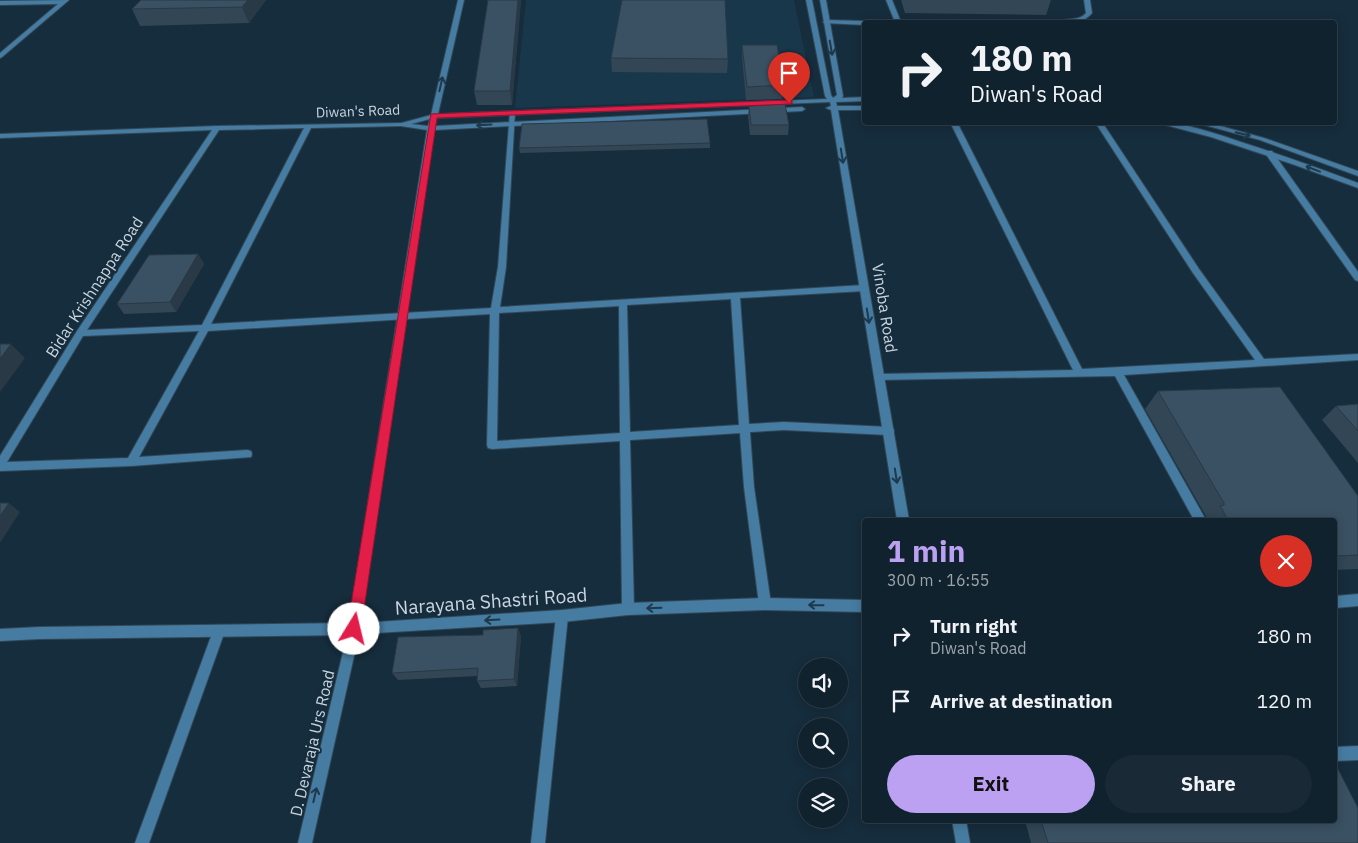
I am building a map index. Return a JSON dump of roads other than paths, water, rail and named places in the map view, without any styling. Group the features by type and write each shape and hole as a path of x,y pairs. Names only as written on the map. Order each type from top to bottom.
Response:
{"street":[{"name":"D. Devaraja Urs Road","path":"304,843 354,629 431,128 460,0"},
{"name":"Vinoba Road","path":"809,0 828,96 833,104 903,518"},
{"name":"Vinoba Road","path":"823,0 840,96 833,104"},
{"path":"889,0 897,20"},
{"path":"1072,20 1085,18 1089,13 1087,0"},
{"path":"0,3 65,1"},
{"path":"0,56 65,1"},
{"path":"826,22 862,23"},
{"name":"Diwan's Road","path":"0,136 217,128 401,124 434,116 512,112 833,104 862,99"},
{"path":"401,124 431,128 833,104 862,108"},
{"path":"512,112 502,267 495,310 492,445 784,426 888,431"},
{"path":"954,125 1079,372"},
{"path":"1100,125 1196,271 1262,362"},
{"path":"1170,125 1213,135 1269,153 1358,186"},
{"path":"1208,125 1262,139 1358,174"},
{"path":"131,462 205,328 310,126"},
{"name":"Bidar Krishnappa Road","path":"0,466 80,333 217,128"},
{"path":"1269,153 1358,278"},
{"path":"80,333 205,328 864,288"},
{"path":"735,295 749,487 764,604"},
{"path":"622,302 628,609"},
{"path":"879,378 1118,372 1358,357"},
{"path":"1118,372 1199,518"},
{"path":"0,466 131,462 247,454"},
{"path":"1337,602 1358,600"},
{"name":"Narayana Shastri Road","path":"0,635 354,629 562,616 628,609 764,604 862,606"},
{"path":"538,843 562,616"},
{"path":"142,843 219,631"},
{"path":"1337,754 1358,753"},
{"path":"960,823 963,843"}]}
